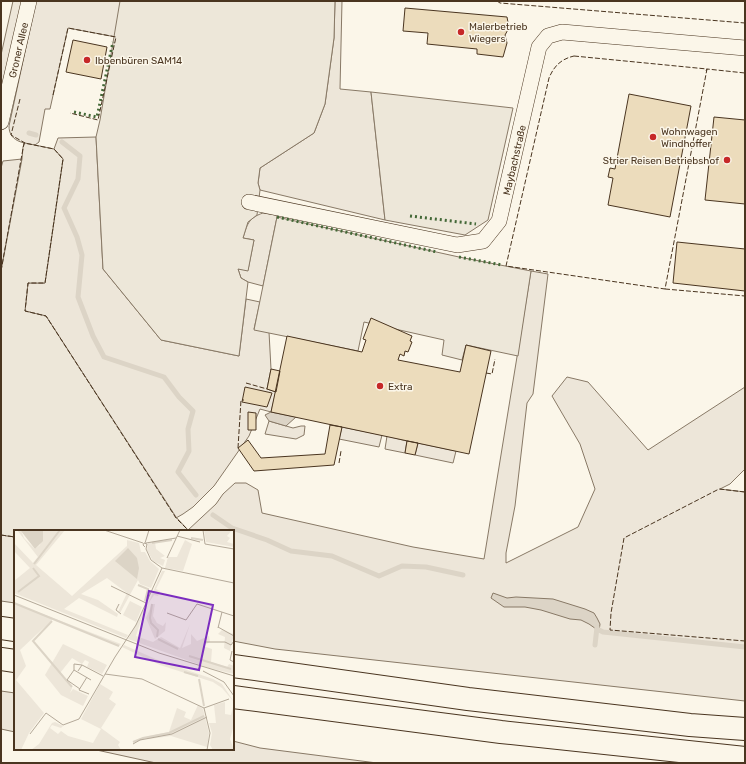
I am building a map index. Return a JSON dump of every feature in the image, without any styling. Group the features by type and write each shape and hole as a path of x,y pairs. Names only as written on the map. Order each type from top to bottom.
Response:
{"highway":[{"path":"1,628 14,630"},
{"path":"1,659 14,661"},
{"path":"234,666 468,699 745,730"},
{"path":"234,697 501,732 745,758"}],"street":[{"name":"Groner Allee","path":"1,122 29,1"},
{"name":"Maybachstraße","path":"249,202 457,246 483,241 499,221 539,47 548,36 562,32 745,48"}],"shaded area":[{"path":"13,1 23,1 1,96 1,55"},
{"path":"36,1 121,1 116,37 68,28 50,109 45,109 39,142 35,145 21,142 14,138 11,135 9,126"},
{"path":"120,1 335,1 334,38 325,104 314,133 260,168 258,183 260,190 257,215 248,222 243,238 254,240 248,271 238,269 241,278 248,282 239,356 161,340 103,269 96,137"},
{"path":"335,1 342,1 340,89 371,92 385,220 260,190 258,183 260,168 314,133 325,104 334,38"},
{"path":"371,92 513,108 488,220 465,235 385,220"},
{"path":"96,137 103,269 161,340 239,356 246,299 260,302 254,329 269,332 271,369 267,389 276,392 271,412 260,409 249,436 214,486 193,507 176,518 46,316 25,311 28,283 45,283 63,159 54,149 58,138"},
{"path":"25,143 54,149 63,159 45,283 28,283 25,311 46,316 176,517 188,530 14,530 14,537 1,535 1,271 23,147"},
{"path":"22,159 1,271 1,168 3,161"},
{"path":"263,213 276,215 277,217 263,286 248,282 241,278 238,269 248,270 254,240 243,238 249,222 254,217"},
{"path":"277,217 459,257 531,271 518,356 466,345 462,360 442,355 444,340 364,322 358,351 254,330"},
{"path":"531,271 548,274 533,394 527,403 515,506 506,553 506,563 578,527 595,489 580,444 552,396 567,377 588,382 648,450 745,387 745,469 730,484 720,489 745,492 745,701 275,649 234,641 234,530 188,530 216,504 223,494 235,483 246,483 258,490 262,513 413,547 484,559"},
{"path":"271,412 296,417 286,426 269,421 265,415"},
{"path":"269,421 293,428 305,426 304,435 296,439 265,434"},
{"path":"342,427 382,435 379,447 339,439"},
{"path":"387,436 407,441 405,453 385,449"},
{"path":"418,443 456,451 453,463 415,455"},
{"path":"1,535 14,537 14,603 1,601"},
{"path":"493,593 507,598 553,599 585,609 594,613 600,624 599,631 581,620 570,619 541,610 525,607 504,607 491,598"},
{"path":"1,691 14,693 14,732 1,729"},
{"path":"234,741 260,748 377,763 156,763 97,750 234,750"}],"building":[{"name":"Malerbetrieb Wiegers","path":"405,8 507,17 509,28 505,35 507,43 503,57 477,54 477,49 427,44 428,33 403,31"},
{"name":"Ibbenbüren SAM14","path":"73,40 107,47 101,79 66,72"},
{"name":"Wohnwagen Windhoffer","path":"629,94 691,106 670,217 608,205 613,178 608,177 610,168 615,169"},
{"name":"Strier Reisen Betriebshof","path":"714,117 745,120 745,204 705,200"},
{"path":"677,242 745,249 745,291 673,283"},
{"name":"Extra","path":"371,318 412,336 410,341 412,342 408,352 405,351 404,356 400,354 398,360 460,372 466,345 491,351 469,454 271,412 287,336 362,352 366,340 363,339"},
{"path":"271,369 280,371 276,392 267,389"},
{"path":"245,387 272,393 267,407 242,402"},
{"path":"248,412 256,413 256,430 248,430"},
{"path":"330,425 342,427 334,465 254,471 238,448 248,440 261,458 325,454"},
{"path":"407,441 418,443 415,455 405,453"}],"waterway":[{"path":"29,133 36,135"},
{"path":"62,142 80,156 78,179 64,208 77,237 82,255 78,297 93,336 104,357 164,377 179,397 193,411 188,429 189,451 178,472 196,495"},
{"path":"213,515 232,528 267,540 291,551 332,556 379,576 402,566 426,567 463,575"},
{"path":"595,645 597,627"},
{"path":"597,629 603,632 745,647"}],"hedge":[{"path":"74,112 97,117 113,42"},
{"path":"410,216 476,224"},
{"path":"277,217 437,252"},
{"path":"459,257 502,265"}],"fence":[{"path":"497,1 500,3 745,23"},
{"path":"53,95 68,28 116,37 98,120 70,113"},
{"path":"574,56 707,69 665,289 506,266 549,78 558,64 565,59 574,56"},
{"path":"706,71 707,69 745,73"},
{"path":"20,99 11,135 25,143"},
{"path":"1,271 24,143 54,149 63,159 45,283 28,283 25,311 46,316 176,518 188,530"},
{"path":"665,289 745,296"},
{"path":"486,373 492,374 495,359"},
{"path":"246,383 267,389"},
{"path":"238,448 241,400 244,400"},
{"path":"339,463 341,451"},
{"path":"745,492 719,489 624,538 611,613 610,630 745,641"},
{"path":"1,535 14,537"}],"place":[{"name":"Malerbetrieb Wiegers","path":"461,32"},
{"name":"Ibbenbüren SAM14","path":"87,60"},
{"name":"Wohnwagen Windhoffer","path":"653,137"},
{"name":"Strier Reisen Betriebshof","path":"727,160"},
{"name":"Extra","path":"380,386"}]}
